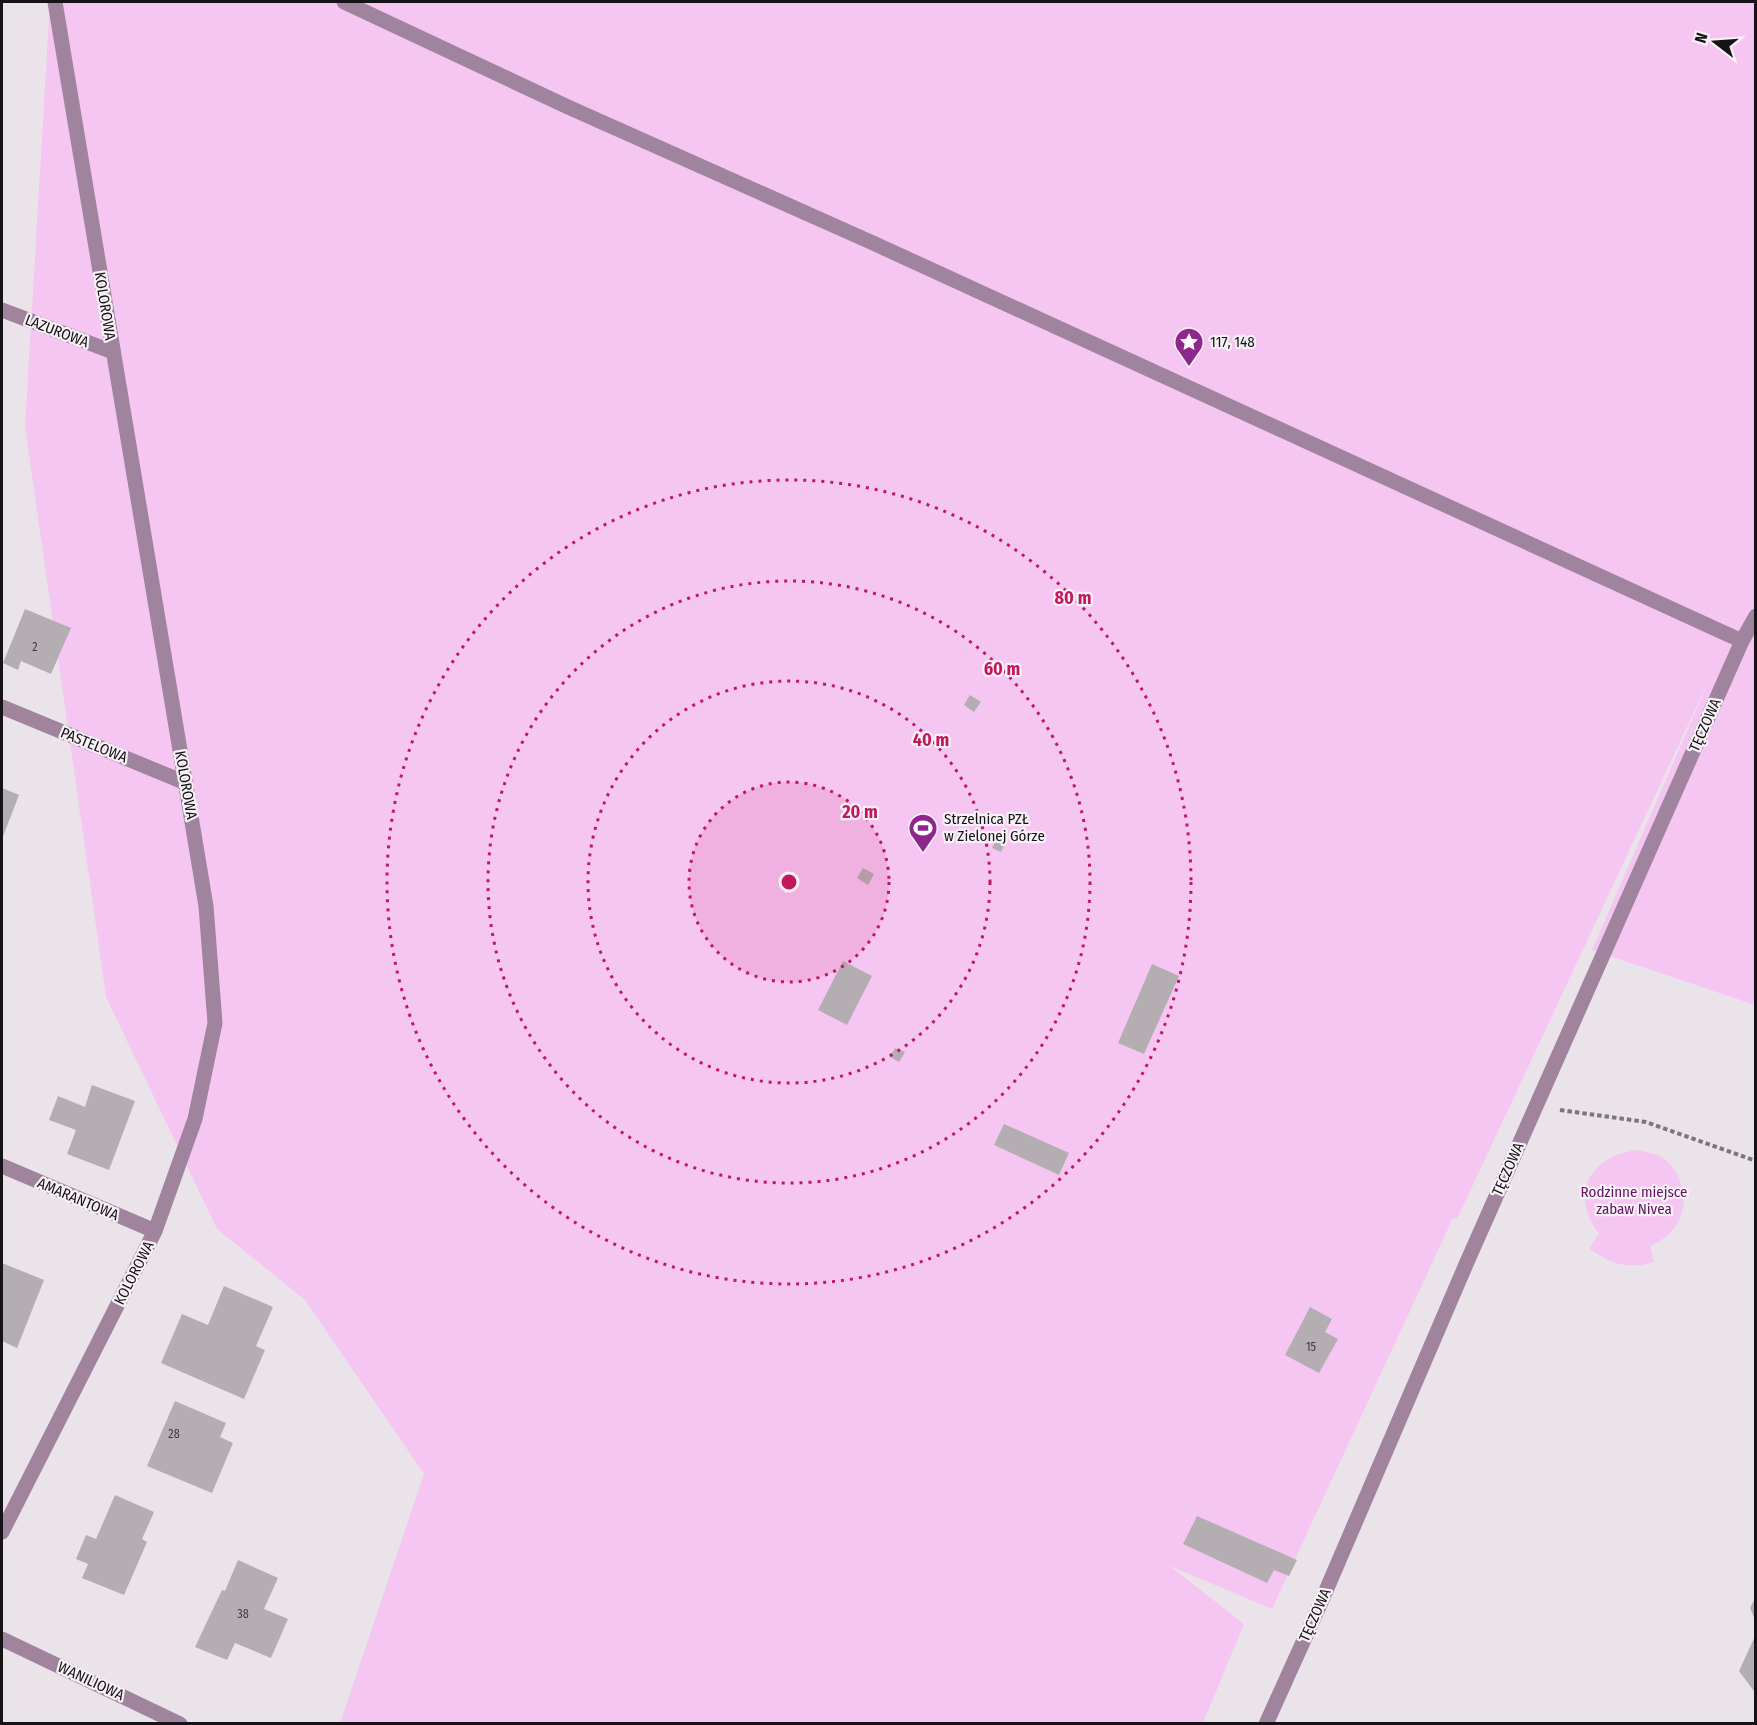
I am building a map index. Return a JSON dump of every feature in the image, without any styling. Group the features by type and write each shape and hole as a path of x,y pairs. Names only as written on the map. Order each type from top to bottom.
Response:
{"street":[{"name":"KOLOROWA","path":"2,1532 155,1231 195,1119 215,1023 206,906 55,2"},
{"path":"344,2 568,107 873,243 1742,641"},
{"name":"LAZUROWA","path":"2,310 113,352"},
{"name":"TĘCZOWA","path":"1266,1724 1322,1600 1471,1252 1755,616"},
{"name":"PASTELOWA","path":"2,707 186,783"},
{"name":"AMARANTOWA","path":"2,1166 155,1231"},
{"name":"WANILIOWA","path":"2,1639 180,1724"}],"path":[{"path":"1536,1107 1646,1122 1755,1161"}],"green space":[{"name":"Strzelnica PZŁ w Zielonej Górze","path":"50,2 1755,2 1755,1005 1592,950 1710,678 1457,1219 1453,1218 1272,1609 1170,1566 1244,1624 1203,1723 340,1723 424,1474 305,1300 217,1229 106,997 25,426"},
{"name":"Rodzinne miejsce zabaw Nivea","path":"1637,1150 1667,1161 1679,1178 1684,1197 1681,1216 1676,1225 1670,1233 1650,1246 1654,1262 1627,1265 1612,1262 1589,1248 1599,1234 1590,1219 1585,1192 1596,1169 1607,1160"}],"building":[{"path":"25,609 71,628 51,674 21,661 18,670 3,663"},
{"path":"970,695 981,702 974,712 964,705"},
{"path":"2,788 19,795 2,839"},
{"path":"997,837 1007,840 1001,852 992,848"},
{"path":"863,868 874,874 868,885 857,878"},
{"path":"843,961 872,976 847,1025 818,1010"},
{"path":"1152,964 1179,976 1144,1054 1118,1043"},
{"path":"895,1048 905,1052 899,1062 890,1057"},
{"path":"92,1085 135,1101 109,1170 67,1154 76,1130 49,1120 58,1096 85,1107"},
{"path":"1004,1124 1069,1153 1059,1175 994,1145"},
{"path":"2,1263 44,1280 17,1348 2,1341"},
{"path":"224,1286 273,1307 256,1346 265,1350 244,1399 161,1363 182,1314 208,1325"},
{"path":"1310,1307 1332,1319 1325,1332 1338,1339 1319,1373 1285,1355"},
{"path":"175,1401 226,1423 220,1437 233,1443 212,1493 147,1466"},
{"path":"115,1495 154,1512 142,1539 147,1542 124,1595 82,1578 88,1564 76,1559 86,1535 96,1539"},
{"path":"1197,1516 1297,1560 1289,1576 1274,1570 1267,1583 1183,1544"},
{"path":"238,1560 278,1578 264,1609 288,1619 271,1658 235,1643 227,1660 195,1647 222,1590 225,1591"},
{"path":"1756,1596 1756,1620 1755,1620 1750,1608"},
{"path":"1756,1634 1756,1694 1739,1671"}],"place":[{"name":"117, 148","path":"1189,368"},
{"name":"Strzelnica PZŁ w Zielonej Górze","path":"923,854"}]}
